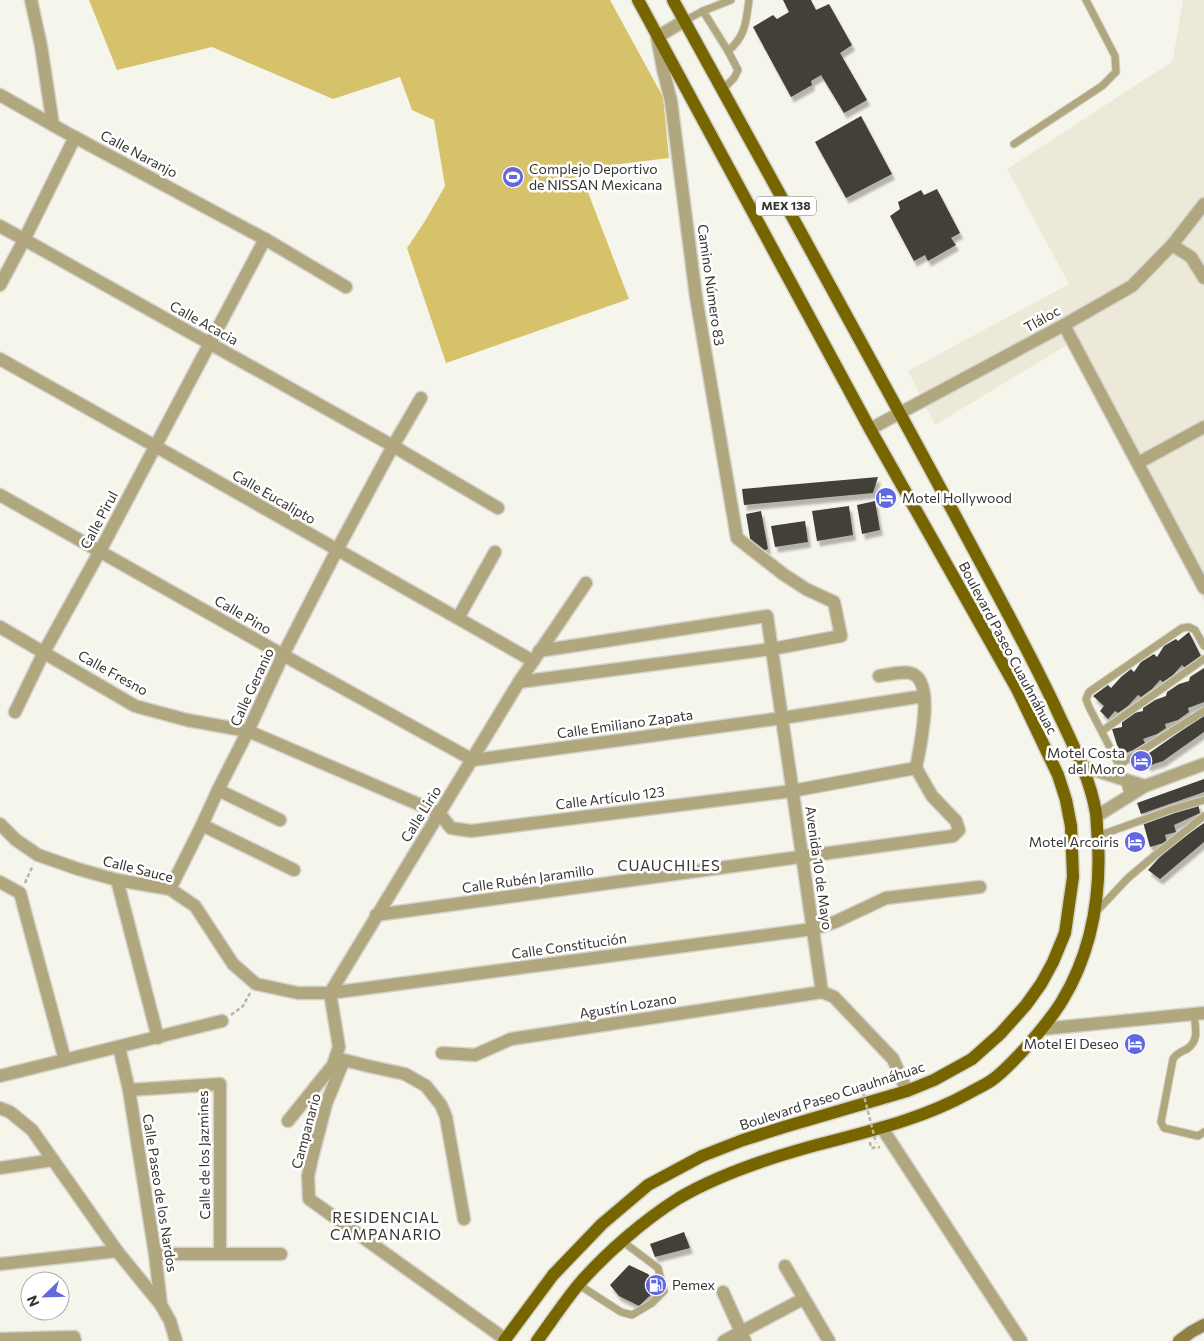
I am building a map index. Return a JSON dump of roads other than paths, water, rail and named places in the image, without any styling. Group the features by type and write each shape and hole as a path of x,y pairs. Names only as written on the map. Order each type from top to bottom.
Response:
{"main road":[{"name":"Boulevard Paseo Cuauhnáhuac","path":"505,1340 553,1275 602,1224 648,1185 702,1156 743,1140 907,1091 934,1080 972,1059 1000,1034 1026,1005 1041,984 1053,962 1065,932 1073,877 1073,850 1066,800 1058,775 1016,689 870,429 638,0"},
{"name":"Boulevard Paseo Cuauhnáhuac","path":"537,1341 579,1285 622,1241 682,1196 734,1172 783,1155 882,1128 949,1104 992,1080 1021,1053 1060,1004 1081,962 1088,941 1098,888 1098,836 1091,791 1084,767 1040,674 900,412 673,0"}],"street":[{"path":"31,0 41,46 53,125"},
{"path":"657,37 684,21"},
{"name":"Camino Número 83","path":"657,37 671,101 696,297 737,538 783,574 806,589 834,602 841,636 772,649"},
{"name":"Calle Naranjo","path":"0,95 266,239 346,287"},
{"path":"0,285 75,137"},
{"name":"Tláloc","path":"870,429 1064,325 1132,286 1172,245 1204,204"},
{"path":"1191,220 1204,218"},
{"name":"Calle Acacia","path":"0,226 393,446 498,508"},
{"name":"Calle Pirul","path":"15,712 44,652 100,551 266,239"},
{"path":"1172,245 1191,257 1204,278"},
{"path":"1064,325 1204,588"},
{"name":"Calle Eucalipto","path":"0,359 458,618 536,656"},
{"name":"Calle Geranio","path":"170,889 336,550 420,398"},
{"path":"1138,463 1204,427"},
{"name":"Calle Pino","path":"0,495 473,760"},
{"path":"458,618 495,552"},
{"name":"Calle Lirio","path":"330,993 438,812 473,760 519,682 586,583"},
{"name":"Avenida 10 de Mayo","path":"536,656 767,616 822,992"},
{"name":"Calle Fresno","path":"0,627 135,706 187,720 248,731 438,812"},
{"path":"519,682 772,649"},
{"path":"879,676 910,673 923,685 924,726 916,768"},
{"name":"Calle Emiliano Zapata","path":"473,760 782,718 924,696"},
{"path":"1096,816 1145,786 1204,764"},
{"path":"1084,767 1145,786"},
{"name":"Calle Artículo 123","path":"438,812 452,828 471,831 792,790 916,768"},
{"name":"Calle Rubén Jaramillo","path":"376,915 953,836 959,830 956,821 932,796 916,768"},
{"path":"218,790 280,820"},
{"name":"Calle Sauce","path":"0,824 16,840 38,855 117,880 170,889 195,906 233,964 256,984 298,993 330,993"},
{"path":"202,825 294,870"},
{"path":"117,880 158,1038"},
{"path":"0,882 20,893 65,1060"},
{"name":"Calle Constitución","path":"330,993 812,929 835,922 886,898 980,887"},
{"path":"822,992 834,997 894,1059 907,1091"},
{"name":"Agustín Lozano","path":"442,1053 475,1055 511,1039 822,992"},
{"path":"288,1120 333,1065 339,1047 330,993"},
{"path":"1042,1029 1199,1013"},
{"path":"0,1076 222,1021"},
{"name":"Calle Paseo de los Nardos","path":"119,1047 129,1090 155,1254 161,1305 170,1321 176,1341"},
{"name":"Campanario","path":"464,1219 446,1117 441,1105 426,1086 405,1074 344,1060 326,1104 312,1158 308,1176 309,1199 505,1340"},
{"name":"Calle de los Jazmines","path":"129,1090 220,1084 220,1254"},
{"path":"0,1108 10,1112 32,1130 117,1251 161,1305"},
{"path":"882,1128 1021,1341"},
{"path":"0,1168 53,1160"},
{"path":"0,1264 117,1251"},
{"path":"155,1254 281,1254"},
{"path":"785,1266 829,1341"},
{"path":"723,1292 743,1337"},
{"path":"724,1341 743,1337 803,1299"},
{"path":"1179,1341 1204,1325"},
{"path":"0,1339 74,1337 76,1341"}],"lane":[{"path":"684,21 731,0"},
{"path":"728,51 737,44 744,31 749,0"},
{"path":"1014,144 1102,86 1116,72 1115,56 1086,0"},
{"path":"703,11 738,70 734,78 722,90"},
{"path":"1129,796 1119,764 1086,699 1089,692 1182,628 1189,626 1195,630 1204,646"},
{"path":"1102,731 1204,659"},
{"path":"1119,764 1204,711"},
{"path":"1098,836 1204,800"},
{"path":"1094,914 1128,878 1204,816"},
{"path":"1199,1013 1194,1043 1173,1059 1161,1122 1164,1128 1198,1136 1204,1132"},
{"path":"579,1285 621,1312 632,1315 652,1304 664,1291 658,1268 622,1241"}],"place":[{"name":"Complejo Deportivo de NISSAN Mexicana","path":"513,177"},
{"name":"Motel Hollywood","path":"886,498"},
{"name":"Motel Costa del Moro","path":"1141,761"},
{"name":"Motel Arcoiris","path":"1135,842"},
{"name":"Motel El Deseo","path":"1135,1044"},
{"name":"Pemex","path":"656,1285"}],"district":[{"name":"CUAUCHILES","path":"669,866"},
{"name":"RESIDENCIAL CAMPANARIO","path":"386,1226"}]}
